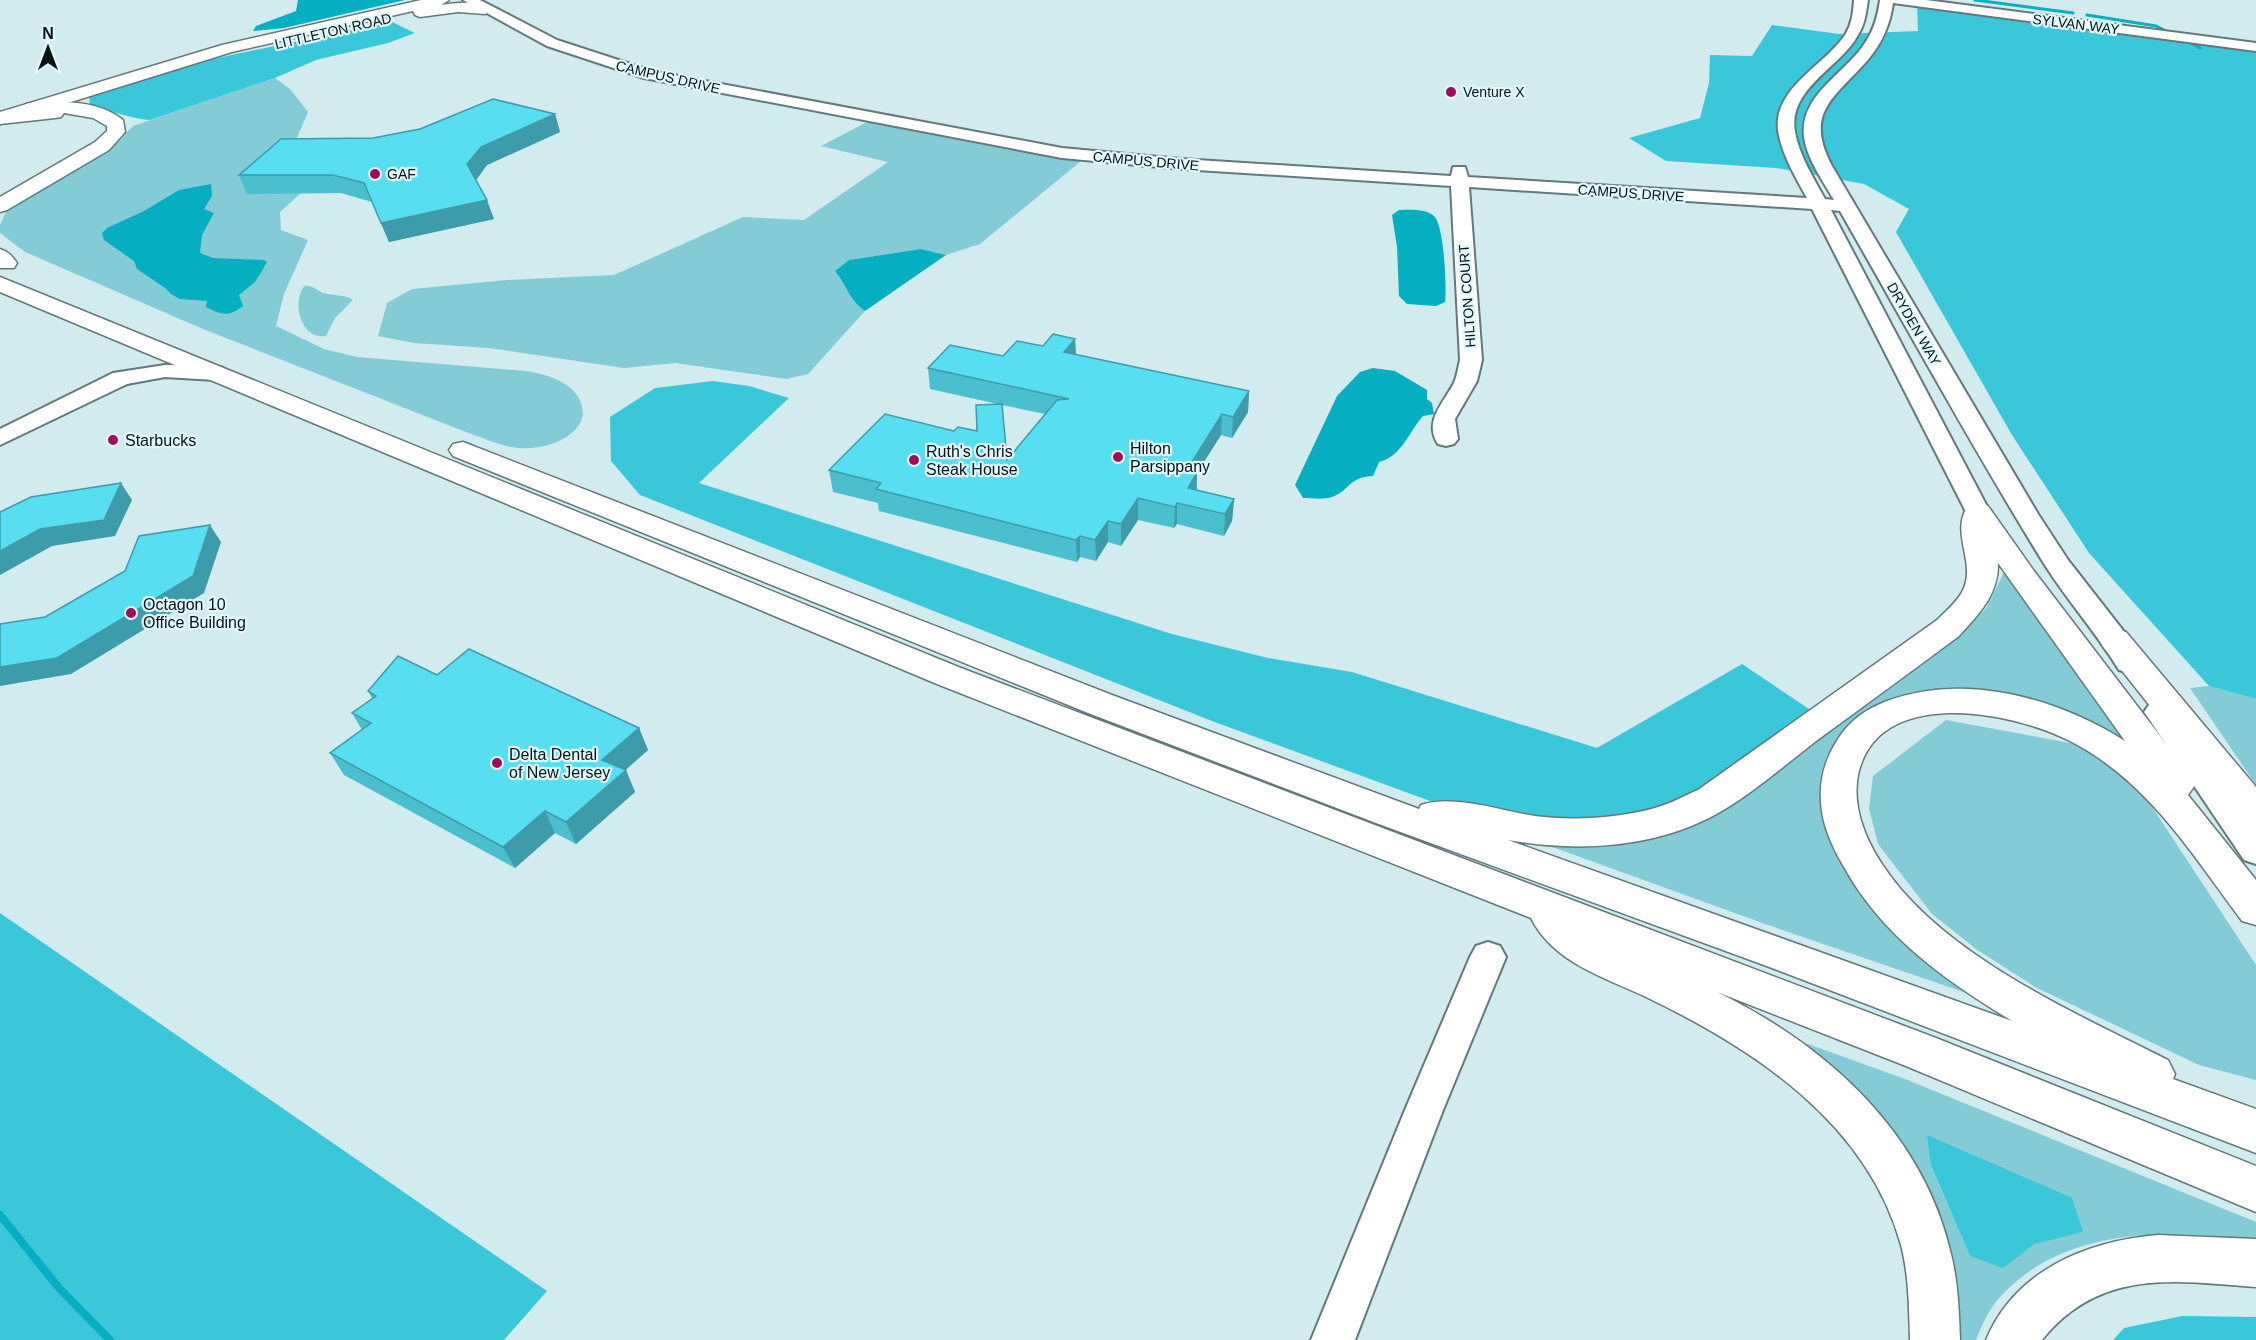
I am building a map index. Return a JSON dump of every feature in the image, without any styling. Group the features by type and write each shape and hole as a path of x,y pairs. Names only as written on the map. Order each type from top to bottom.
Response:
{"main road":[{"name":"LITTLETON ROAD","path":"0,118 238,46 441,0"},
{"name":"LITTLETON ROAD","path":"197,59 243,51 469,0"},
{"path":"415,12 489,4"},
{"path":"83,110 78,103 90,89"},
{"path":"0,206 113,138 117,128 113,120 83,110 32,108"},
{"path":"0,118 60,113 92,121 100,125 104,131 94,142 0,195"},
{"path":"2,266 122,335 949,676 1921,1052 2256,1189"},
{"path":"2,266 1100,704 1389,813 2256,1129"},
{"path":"1389,813 1450,816 1538,831 1575,832 1624,829 1657,822 1711,800 1948,628 1976,598 1983,583 1984,566 1974,525 1978,512"},
{"path":"1978,512 2023,578 2191,803 2256,896"},
{"path":"2115,640 2256,813"},
{"path":"2256,909 2176,807 2146,775 2106,746 2048,718 2003,705 1974,701 1947,700 1900,709 1871,723 1856,736 1839,768 1837,797 1847,839 1869,878 1889,903 1914,927 1965,968 2041,1016 2256,1129"},
{"path":"1536,904 1588,952 1716,1012 1783,1052 1823,1082 1850,1111 1876,1145 1913,1212 1925,1246 1929,1269 1935,1340"},
{"path":"2011,1340 2031,1312 2066,1284 2105,1267 2152,1259 2206,1259 2256,1263"}],"street":[{"name":"CAMPUS DRIVE","path":"469,0 489,4 552,43 649,75 1062,153 1146,162 1459,177 1829,199"},
{"name":"DRYDEN WAY","path":"1861,0 1862,11 1851,36 1836,56 1802,88 1788,112 1786,126 1788,142 1829,199 2058,565 2115,640 2149,698 2256,850"},
{"name":"DRYDEN WAY","path":"1887,0 1879,31 1870,48 1825,95 1815,114 1811,127 1814,146 1829,199 1915,385 1978,512"},
{"name":"SYLVAN WAY","path":"1896,0 2256,45"},
{"name":"SYLVAN WAY","path":"1924,0 2079,22"},
{"name":"HILTON COURT","path":"1446,439 1444,419 1466,381 1471,360 1459,177"},
{"path":"121,378 137,355 136,350 122,335"},
{"path":"0,438 121,378 165,371 215,373"},
{"path":"1333,1340 1427,1102 1488,957"}],"shaded area":[{"path":"298,0 405,0 284,28 253,31 256,26 296,11"},
{"path":"1917,4 2256,49 2256,699 2209,686 2089,553 2012,435 1896,232 1909,209 1864,184 1776,168 1666,161 1629,138 1700,118 1709,83 1710,55 1752,56 1772,25 1839,34 1918,31"},
{"path":"390,21 415,33 388,43 316,60 275,78 150,120 90,107 89,96 162,72"},
{"path":"275,78 290,89 308,112 289,156 248,193 301,193 280,212 281,230 308,240 284,294 276,326 324,349 357,357 526,371 545,375 564,383 578,396 583,415 573,432 554,443 532,448 496,443 203,329 25,252 0,233 0,225 7,210 36,188 119,141 133,126"},
{"path":"867,122 1081,161 980,244 946,255 921,249 849,260 835,271 852,297 865,311 808,374 786,379 675,363 624,368 489,348 414,343 378,336 387,303 412,289 507,280 614,275 743,217 804,220 888,162 821,146"},
{"path":"211,184 212,196 204,209 214,213 202,235 200,253 213,258 267,262 255,282 239,295 243,306 229,313 216,312 206,307 207,301 180,299 171,294 137,269 134,261 104,240 102,233 107,228 144,211 179,190"},
{"path":"1399,210 1427,212 1435,217 1438,223 1444,258 1446,295 1445,302 1436,306 1407,304 1399,296 1397,247 1392,215"},
{"path":"921,249 946,255 865,311 852,297 835,271 849,260"},
{"path":"304,286 353,300 335,318 326,336 310,332 304,326 299,301"},
{"path":"1373,368 1395,371 1427,390 1427,399 1432,403 1434,414 1423,416 1399,449 1387,459 1379,462 1373,476 1354,481 1332,497 1303,498 1295,485 1337,396 1360,372"},
{"path":"713,381 749,386 789,398 699,483 1172,634 1268,658 1352,672 1597,748 1742,664 1812,711 1743,761 1671,805 1600,822 1518,822 1441,805 1212,721 640,495 611,461 610,417 655,388"},
{"path":"2004,572 2146,761 1991,696 1855,720 1835,743 1823,780 1823,805 1990,1001 1768,925 1544,844 1615,839 1884,689 1974,621 1987,607"},
{"path":"2209,686 2256,699 2256,785 2190,688"},
{"path":"1946,720 2076,744 2137,784 2256,965 2256,1080 2199,1065 2035,987 1976,949 1932,914 1878,844 1869,809 1873,776"},
{"path":"0,913 547,1291 504,1340 0,1340"},
{"path":"1803,1044 1905,1079 2256,1222 2256,1242 2224,1237 2156,1235 2089,1244 2058,1255 2029,1271 1999,1298 1987,1315 1976,1340 1950,1340 1939,1243","holes":["1931,1167 2082,1232 1970,1256"]},
{"path":"1927,1135 2072,1198 2083,1232 2034,1244 2003,1268 1970,1256 1931,1166"},
{"path":"2182,1316 2256,1317 2256,1340 2113,1340 2124,1328"}],"building":[{"name":"GAF","path":"493,99 555,114 481,147 467,164 487,200 381,223 364,183 333,175 239,175 281,139 373,138 420,129"},
{"name":"Hilton Parsippany","path":"1053,334 1075,339 1064,352 1249,391 1233,417 1222,414 1187,470 1197,472 1188,488 1234,499 1225,514 1177,503 1175,507 1138,498 1121,524 1108,521 1095,540 1080,536 1076,540 876,489 881,483 829,470 885,414 954,431 958,427 977,431 976,405 1002,404 1007,460 1057,400 1069,399 928,368 950,345 1003,356 1017,341 1043,346"},
{"path":"121,483 104,520 40,529 0,551 0,512 31,497"},
{"path":"210,525 193,576 57,658 0,667 0,624 45,617 125,571 139,536"},
{"name":"Delta Dental of New Jersey","path":"469,649 639,728 602,760 626,770 566,822 545,811 503,847 330,753 371,723 352,713 376,696 368,691 398,656 437,675"}],"waterway":[{"path":"1975,0 2073,13"},
{"path":"2087,15 2156,26 2164,30"},
{"path":"2183,39 2200,48"},
{"path":"0,1215 59,1288 110,1340"}],"place":[{"name":"Venture X","path":"1451,92"},
{"name":"GAF","path":"375,174"},
{"name":"Starbucks","path":"113,440"},
{"name":"Hilton Parsippany","path":"1118,457"},
{"name":"Ruth's Chris Steak House","path":"914,460"},
{"name":"Octagon 10 Office Building","path":"131,613"},
{"name":"Delta Dental of New Jersey","path":"497,763"}]}
